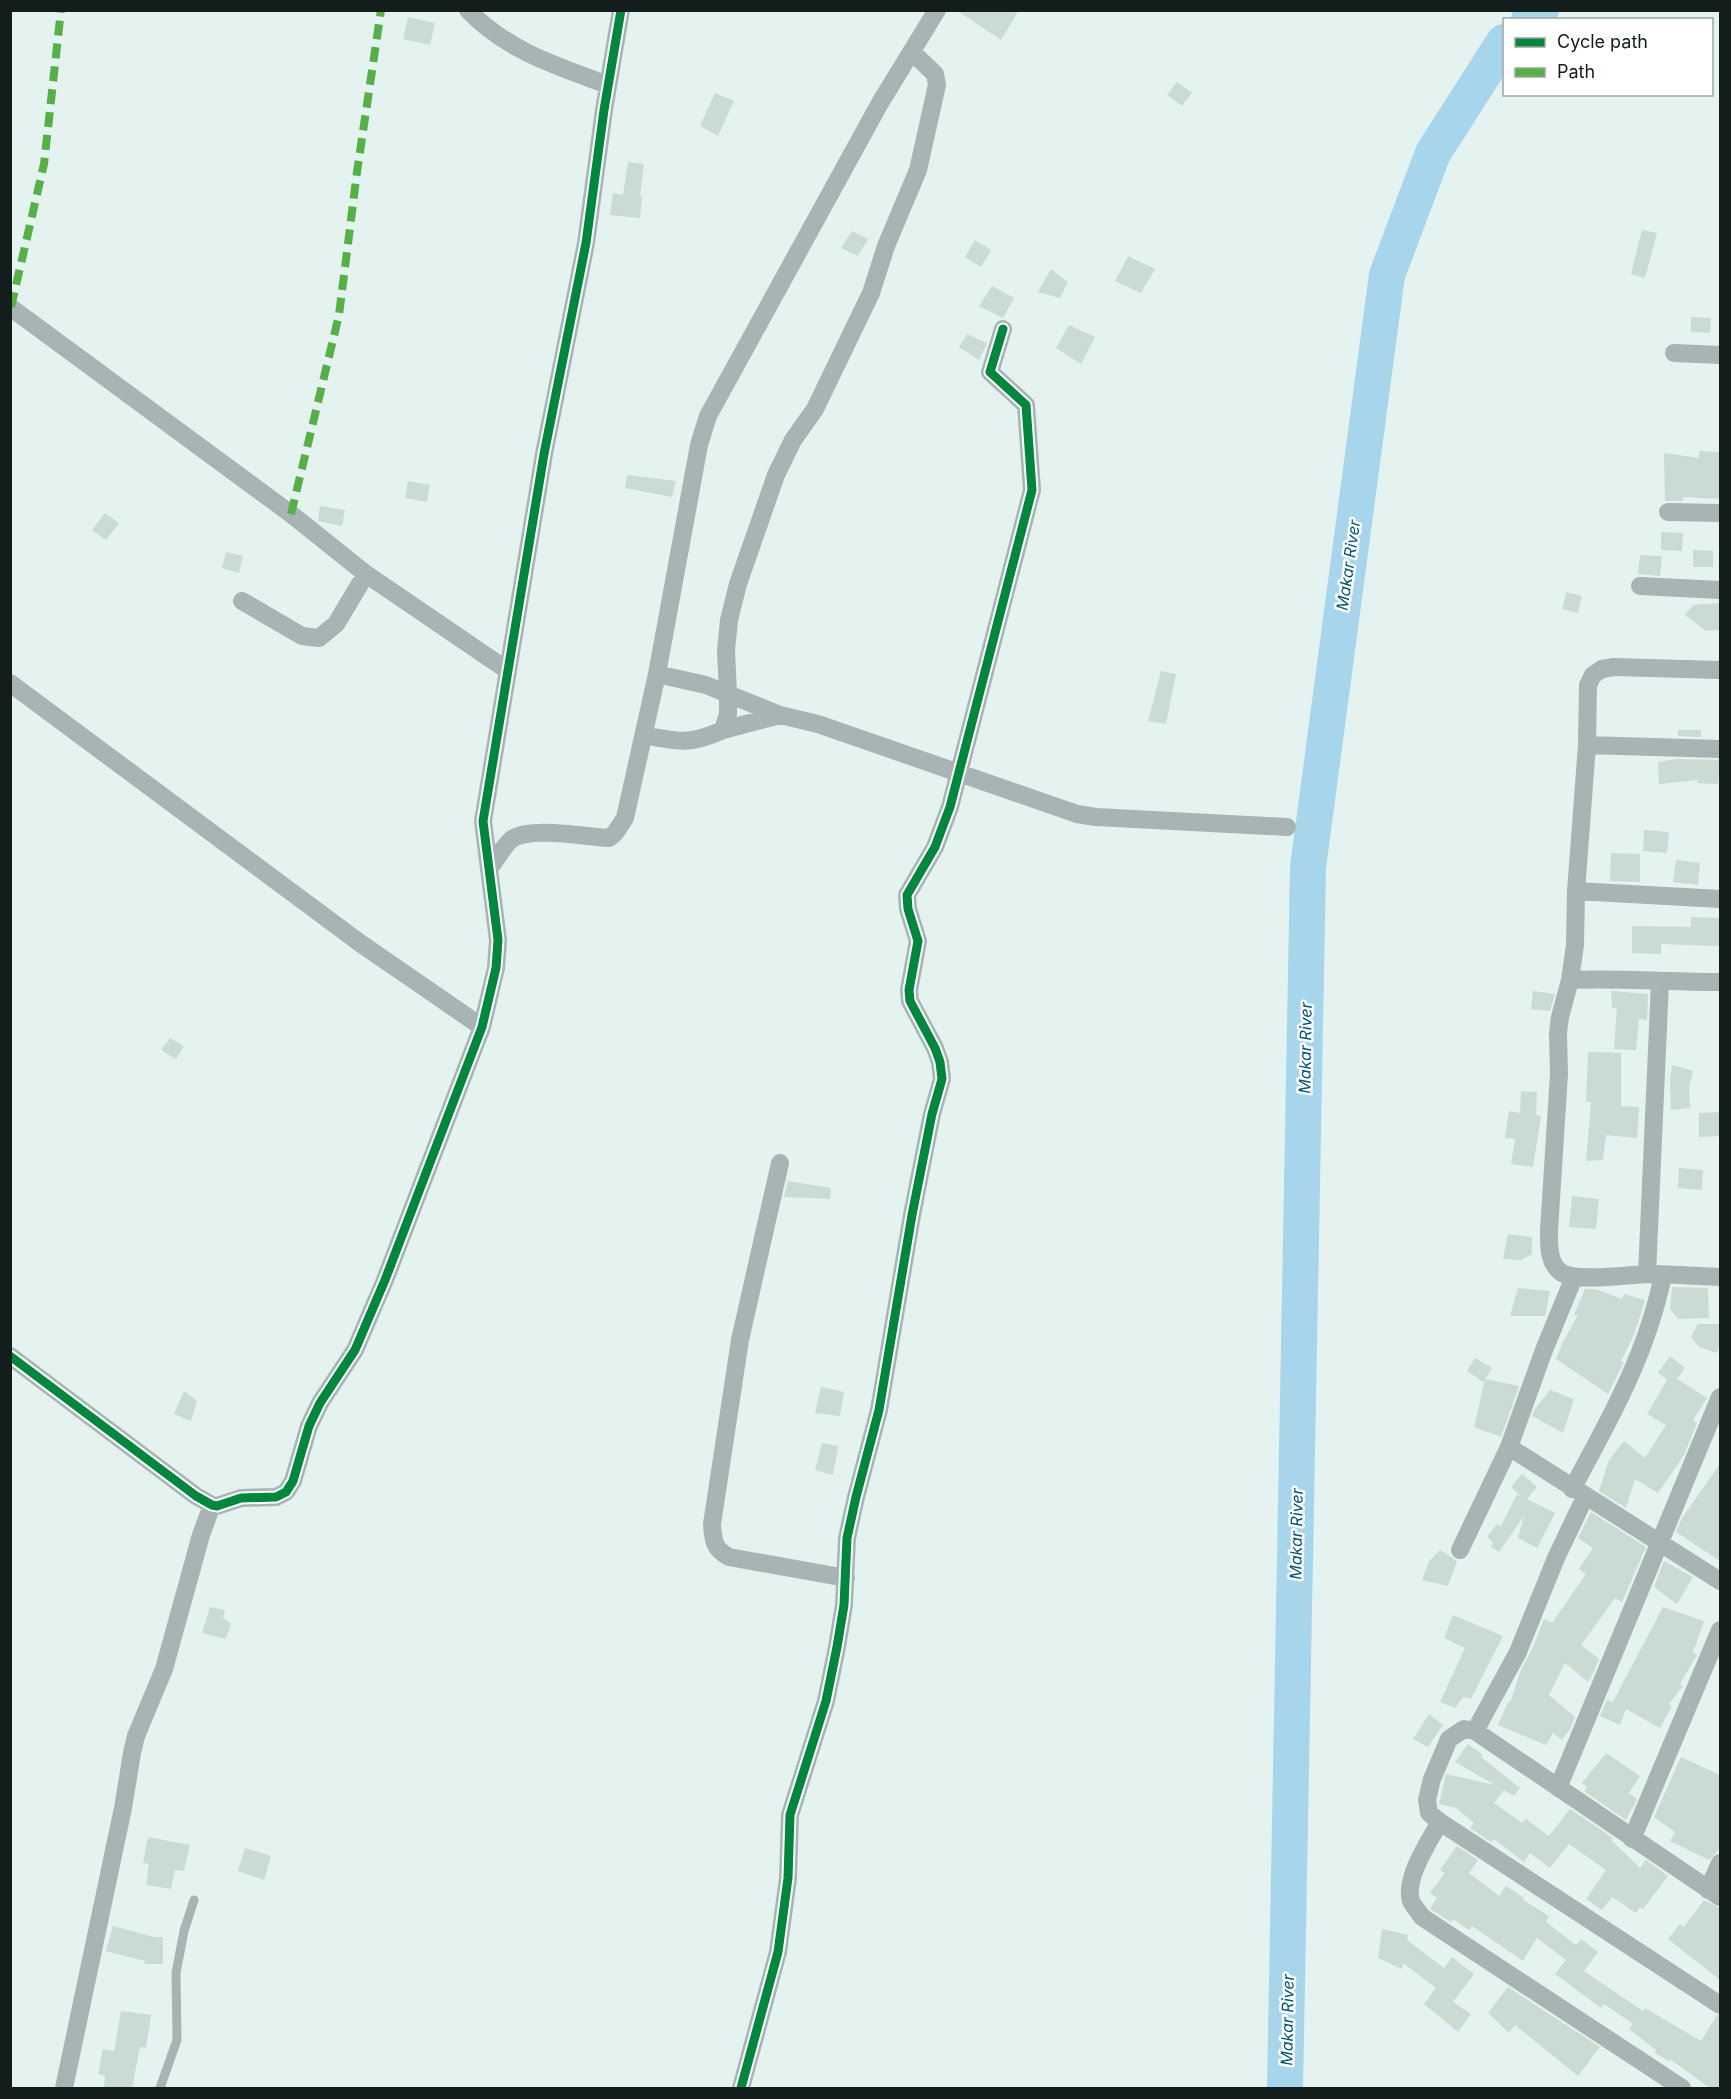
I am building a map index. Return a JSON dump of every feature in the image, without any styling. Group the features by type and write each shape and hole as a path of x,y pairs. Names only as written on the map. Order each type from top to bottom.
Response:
{"street":[{"path":"468,10 484,27 512,46 608,85"},
{"path":"10,1356 212,1505 217,1506 241,1498 276,1497 286,1492 293,1481 309,1426 320,1403 355,1350 385,1281 482,1027 496,968 498,940 483,821 544,454 586,243 621,10"},
{"path":"489,869 512,839 535,833 580,834 609,838 625,818 657,674 699,446 708,416 880,103 937,10"},
{"path":"723,730 728,714 726,650 729,620 738,584 776,475 793,440 815,409 872,293 886,246 918,170 937,85 935,74 912,52"},
{"path":"10,307 291,514 366,574 507,670"},
{"path":"741,2088 778,1952 788,1878 790,1815 826,1701 841,1626 848,1538 856,1497 879,1410 912,1215 932,1114 942,1079 935,1048 910,1001 909,990 918,941 908,909 907,896 935,846 950,807 1032,490 1026,405 990,372 1003,329"},
{"path":"1674,353 1720,355"},
{"path":"1668,512 1720,513"},
{"path":"242,601 302,636 319,638 336,624 366,574"},
{"path":"1640,586 1720,590"},
{"path":"1720,670 1614,667 1602,669 1593,675 1587,685 1587,746 1576,891 1575,945 1570,980 1560,1017 1559,1074 1549,1230 1553,1263 1561,1272 1574,1277 1720,1276"},
{"path":"657,674 706,685 780,715 818,724 1077,814 1096,817 1287,827"},
{"path":"10,683 360,943 482,1027"},
{"path":"644,735 689,742 705,739 723,730 780,715"},
{"path":"1587,746 1720,749"},
{"path":"483,821 512,839"},
{"path":"1576,891 1720,899"},
{"path":"1570,980 1605,978 1660,982 1720,982"},
{"path":"1474,1731 1518,1652 1556,1558 1578,1493 1641,1353 1654,1315 1660,982"},
{"path":"780,1163 738,1351 712,1524 713,1543 718,1551 729,1557 846,1578"},
{"path":"1460,1550 1509,1447 1544,1350 1574,1277"},
{"path":"1558,1788 1720,1397"},
{"path":"1509,1447 1578,1493 1720,1581"},
{"path":"64,2088 136,1736 164,1669 201,1535 212,1505"},
{"path":"1632,1839 1720,1630"},
{"path":"1720,1863 1714,1894 1474,1731 1464,1729 1449,1738 1431,1779 1427,1800 1429,1812 1440,1822 1720,2005"},
{"path":"1440,1822 1416,1867 1411,1889 1412,1901 1422,1917 1682,2088"}],"lane":[{"path":"160,2088 177,2040 177,1973 184,1931 194,1900"}],"building":[{"path":"956,10 1019,10 1001,40"},
{"path":"408,17 435,23 430,45 403,39"},
{"path":"1177,82 1192,93 1182,106 1167,95"},
{"path":"715,93 734,101 718,136 700,126"},
{"path":"628,162 644,164 640,218 610,215 613,193 623,195"},
{"path":"1642,230 1657,233 1645,278 1631,274"},
{"path":"852,231 868,239 858,256 841,248"},
{"path":"975,240 991,250 981,267 965,257"},
{"path":"1128,256 1155,269 1141,293 1115,281"},
{"path":"1051,269 1068,282 1060,298 1038,292"},
{"path":"992,286 1014,298 1003,318 979,306"},
{"path":"1691,317 1711,318 1710,333 1691,332"},
{"path":"1069,325 1095,337 1081,364 1056,348"},
{"path":"967,334 987,343 979,360 959,347"},
{"path":"1699,451 1720,452 1720,499 1683,497 1683,501 1665,501 1664,453 1699,458"},
{"path":"627,475 676,481 672,497 625,488"},
{"path":"408,481 430,485 427,502 405,498"},
{"path":"320,506 345,510 342,526 318,521"},
{"path":"105,513 119,523 106,540 92,530"},
{"path":"1661,532 1683,533 1682,551 1661,550"},
{"path":"1693,550 1713,551 1713,567 1693,567"},
{"path":"226,552 243,556 239,573 222,568"},
{"path":"1640,555 1662,556 1660,576 1638,574"},
{"path":"1566,592 1582,596 1578,613 1562,609"},
{"path":"1720,603 1720,630 1706,631 1685,615 1693,605"},
{"path":"1161,671 1176,674 1166,724 1148,721"},
{"path":"1678,730 1701,730 1701,737 1678,736"},
{"path":"1677,759 1720,760 1718,784 1697,783 1698,780 1659,784 1658,762"},
{"path":"1644,830 1669,832 1667,853 1643,851"},
{"path":"1611,853 1640,854 1640,882 1610,881"},
{"path":"1676,860 1700,863 1698,885 1673,882"},
{"path":"1691,917 1720,918 1720,946 1661,944 1661,954 1632,953 1632,926 1691,927"},
{"path":"1533,991 1555,994 1550,1011 1531,1009"},
{"path":"1611,991 1648,994 1647,1020 1639,1019 1636,1050 1614,1049 1617,1008 1612,1008"},
{"path":"170,1038 184,1046 176,1059 161,1050"},
{"path":"1588,1052 1621,1053 1621,1106 1639,1107 1637,1138 1606,1135 1603,1160 1586,1161 1591,1102 1586,1102"},
{"path":"1672,1065 1693,1071 1689,1088 1690,1108 1671,1110"},
{"path":"1521,1091 1537,1092 1536,1115 1541,1116 1533,1167 1511,1164 1515,1139 1505,1138 1509,1111 1520,1113"},
{"path":"1720,1112 1720,1136 1699,1137 1699,1113"},
{"path":"1679,1168 1703,1170 1702,1190 1678,1188"},
{"path":"788,1181 831,1188 830,1199 784,1197"},
{"path":"1572,1196 1599,1199 1596,1229 1569,1227"},
{"path":"1508,1234 1532,1237 1532,1254 1521,1260 1503,1259"},
{"path":"1672,1287 1708,1288 1709,1318 1678,1319 1670,1309"},
{"path":"1518,1288 1550,1291 1545,1316 1510,1316"},
{"path":"1585,1289 1595,1289 1622,1299 1624,1294 1645,1300 1634,1335 1621,1361 1624,1362 1608,1394 1556,1359 1578,1315 1574,1315"},
{"path":"1698,1324 1720,1324 1720,1343 1717,1353 1699,1347 1691,1337"},
{"path":"1670,1356 1685,1368 1677,1379 1707,1398 1693,1420 1697,1423 1684,1455 1658,1493 1635,1479 1626,1508 1599,1491 1609,1460 1624,1441 1645,1458 1666,1425 1647,1414 1667,1380 1658,1373"},
{"path":"1475,1358 1492,1368 1483,1382 1467,1371"},
{"path":"1485,1379 1519,1386 1501,1437 1474,1427"},
{"path":"821,1387 844,1392 840,1416 815,1413"},
{"path":"1550,1390 1574,1399 1563,1433 1532,1416"},
{"path":"184,1391 197,1401 191,1421 174,1414"},
{"path":"822,1443 838,1446 833,1475 815,1470"},
{"path":"1720,1464 1720,1561 1676,1532 1682,1518"},
{"path":"1522,1474 1537,1487 1527,1499 1555,1513 1537,1548 1518,1538 1524,1516 1499,1552 1491,1547 1493,1542 1487,1537 1497,1524 1501,1526 1517,1494 1522,1497 1511,1487"},
{"path":"1591,1512 1646,1547 1622,1602 1615,1598 1581,1645 1599,1659 1588,1682 1565,1663 1549,1695 1575,1717 1562,1740 1553,1733 1546,1745 1498,1725 1508,1702 1510,1703 1520,1672 1544,1619 1552,1623 1586,1574 1579,1569 1593,1548 1578,1538"},
{"path":"1440,1550 1457,1561 1448,1586 1422,1580 1429,1561"},
{"path":"1664,1561 1693,1577 1677,1604 1654,1587"},
{"path":"210,1607 225,1610 223,1618 231,1623 226,1639 202,1633"},
{"path":"1663,1607 1704,1621 1693,1652 1697,1655 1680,1684 1683,1686 1669,1704 1672,1706 1660,1728 1626,1709 1620,1725 1600,1716 1607,1700 1613,1702"},
{"path":"1453,1615 1503,1636 1471,1699 1463,1697 1455,1708 1440,1702 1465,1648 1444,1638"},
{"path":"1429,1714 1443,1725 1428,1747 1413,1739"},
{"path":"1468,1744 1520,1788 1514,1796 1504,1790 1494,1803 1522,1823 1526,1819 1549,1836 1570,1809 1613,1838 1611,1840 1640,1868 1646,1860 1668,1876 1643,1909 1640,1907 1636,1913 1612,1897 1602,1910 1586,1899 1606,1870 1569,1844 1550,1868 1530,1853 1524,1862 1494,1839 1491,1842 1470,1828 1474,1823 1456,1808 1439,1804 1446,1774 1495,1785 1455,1762"},
{"path":"1606,1753 1640,1776 1629,1793 1637,1799 1626,1820 1584,1791 1587,1787 1582,1783"},
{"path":"1681,1757 1720,1775 1720,1848 1709,1860 1670,1841 1675,1832 1654,1817"},
{"path":"148,1837 190,1845 184,1871 175,1870 171,1889 146,1885 149,1864 143,1863"},
{"path":"1457,1846 1478,1860 1469,1873 1499,1896 1506,1886 1549,1916 1546,1922 1576,1945 1581,1939 1598,1952 1584,1971 1643,2011 1645,2008 1701,2041 1717,2015 1720,2016 1720,2088 1710,2088 1670,2059 1669,2061 1655,2053 1656,2050 1629,2029 1633,2024 1604,2004 1601,2008 1555,1974 1566,1960 1537,1938 1523,1961 1472,1926 1469,1930 1453,1919 1451,1922 1430,1909 1437,1898 1430,1893 1445,1873 1440,1870"},
{"path":"245,1848 271,1856 264,1880 238,1871"},
{"path":"1704,1900 1720,1908 1720,1980 1668,1939 1680,1924 1684,1927"},
{"path":"113,1926 154,1937 163,1937 163,1964 145,1964 145,1961 106,1951"},
{"path":"1382,1929 1408,1935 1407,1940 1444,1968 1452,1957 1474,1974 1453,2002 1471,2014 1458,2032 1424,2004 1436,1988 1403,1963 1402,1969 1378,1958"},
{"path":"1508,1987 1600,2047 1578,2076 1515,2025 1509,2033 1488,2013"},
{"path":"121,2011 151,2015 146,2048 140,2047 132,2088 104,2088 105,2076 98,2074 103,2049 114,2051"}],"waterway":[{"name":"Makar River","path":"1531,18 1541,10"},
{"name":"Makar River","path":"1285,2088 1308,867 1387,275 1433,153 1503,44"}],"marked path":[{"path":"11,307 44,164 61,10"},
{"path":"291,514 339,315 381,10"}],"cycle path":[{"path":"10,1356 196,1496 217,1506 241,1498 276,1497 286,1492 293,1481 309,1426 320,1403 355,1350 385,1280 482,1027 496,968 498,940 483,821 544,454 586,243 604,110 621,10"},
{"path":"741,2088 778,1952 788,1878 790,1815 826,1701 844,1605 847,1538 879,1410 912,1215 932,1114 942,1079 935,1048 910,1001 909,990 918,941 908,909 907,895 935,847 950,807 1032,490 1026,405 990,372 1003,329"}]}
